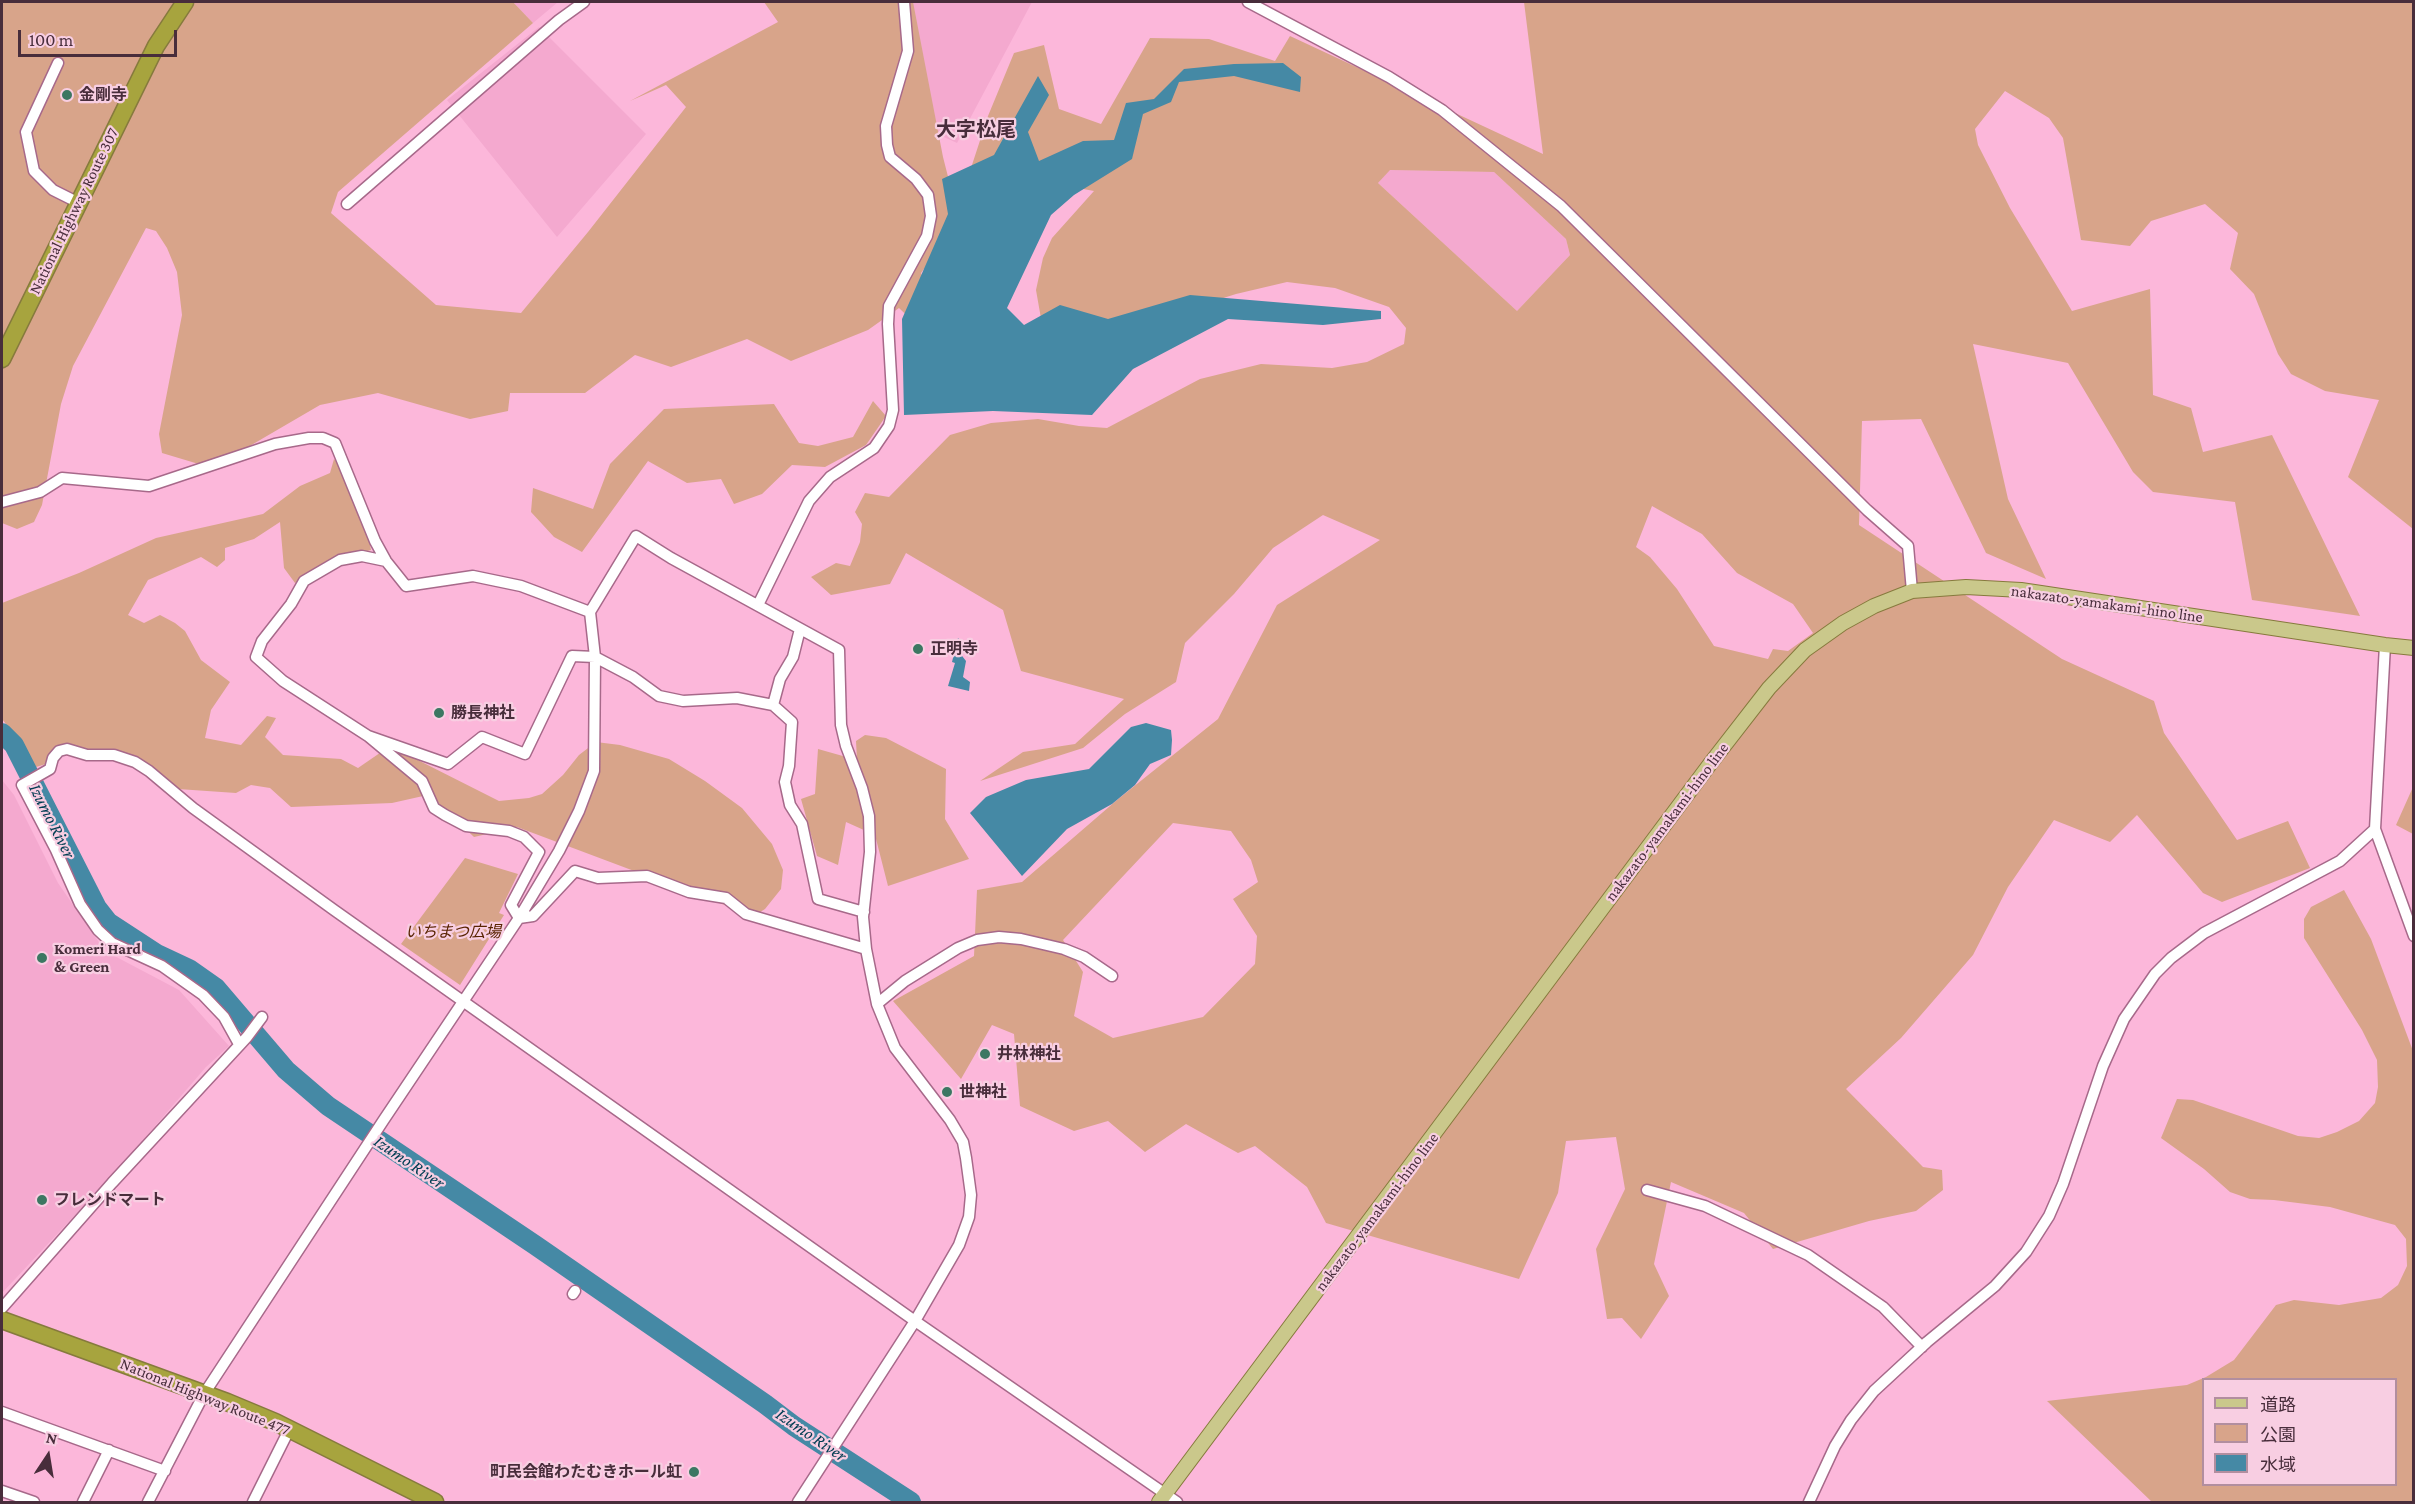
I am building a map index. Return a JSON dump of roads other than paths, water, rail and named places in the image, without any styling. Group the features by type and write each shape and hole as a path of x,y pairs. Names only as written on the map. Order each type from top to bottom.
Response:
{"highway":[{"name":"National Highway Route 307","path":"2,359 156,46 185,2"},
{"name":"National Highway Route 477","path":"2,1320 204,1394 289,1430 435,1503"}],"main road":[{"name":"nakazato-yamakami-hino line","path":"1162,1498 1769,688 1804,650 1843,623 1874,606 1912,591 1966,587 2021,590 2414,648"}],"street":[{"path":"347,204 559,20 584,2"},
{"path":"758,605 809,501 830,477 874,448 883,438 893,410 889,306 927,236 931,216 928,195 916,179 890,157 887,145 886,126 908,51 904,2"},
{"path":"1248,2 1389,77 1442,111 1561,206 1867,510 1908,546 1912,591"},
{"path":"58,63 26,132 34,171 53,190 79,203"},
{"path":"2,502 40,492 62,478 149,486 275,444 322,438 335,443 386,561 406,586 473,576 521,586 590,612"},
{"path":"148,1503 204,1394 519,918 560,851 579,811 594,771 595,657 590,612 636,536 671,558 838,650 841,725 846,746 862,788 868,816 870,852 864,912 866,949 878,1004 895,1048 950,1120 963,1142 969,1178 969,1217 965,1233 915,1321 798,1503"},
{"path":"386,561 362,556 340,560 304,581 291,604 262,641 256,657 283,681 368,736 422,781 435,808 445,815 466,826 509,831 524,837 539,852 511,905 519,918"},
{"path":"773,705 780,679 793,657 800,629"},
{"path":"2385,645 2375,829 2414,936"},
{"path":"368,736 448,764 482,737 525,754 572,656 595,657 633,677 658,696 683,701 738,699 773,705 792,722 789,766 785,782 790,805 802,824 818,899 864,912"},
{"path":"243,1040 203,995 162,966 133,955 112,943 98,930 80,904 56,850 22,785 50,769 53,758 59,752 67,749 87,755 114,755 135,762 149,771 192,808 1162,1498 1178,1503"},
{"path":"1809,1503 1835,1446 1851,1420 1875,1391 1922,1347 1995,1286 2025,1252 2049,1216 2063,1184 2103,1066 2124,1018 2155,974 2170,958 2204,933 2340,861 2375,829"},
{"path":"519,918 533,916 575,871 598,878 647,876 689,892 726,898 746,914 866,949"},
{"path":"878,1004 905,981 958,948 977,940 999,937 1042,943 1064,949 1084,957 1112,976"},
{"path":"2,1308 262,1017"},
{"path":"1647,1190 1705,1206 1808,1255 1883,1307 1922,1347"},
{"path":"2,1412 165,1471"},
{"path":"253,1502 289,1430"},
{"path":"83,1503 109,1450"},
{"path":"2,1491 34,1503"}],"water":[{"path":"1283,63 1301,77 1300,92 1234,76 1179,82 1171,102 1143,114 1132,159 1074,195 1051,215 1007,308 1024,325 1060,305 1108,319 1190,295 1381,311 1381,319 1323,325 1228,319 1133,369 1092,415 993,411 904,415 902,319 948,214 942,179 994,155 1038,76 1049,95 1028,132 1039,161 1083,141 1114,140 1126,103 1154,99 1184,69 1234,64"},
{"path":"958,638 960,640 959,652 966,661 963,677 970,682 969,691 948,686 955,663 952,662"},
{"path":"1146,723 1171,730 1171,755 1150,764 1135,785 1112,804 1067,829 1022,876 970,813 986,797 1026,780 1089,769 1131,727"}],"waterway":[{"name":"Izumo River","path":"2,733 14,745 97,908 108,922 157,954 189,969 216,988 286,1070 328,1106 535,1245 794,1426 911,1502"}],"place":[{"name":"金剛寺","path":"67,95"},
{"name":"正明寺","path":"918,649"},
{"name":"勝長神社","path":"439,713"},
{"name":"Komeri Hard & Green","path":"42,958"},
{"name":"井林神社","path":"985,1054"},
{"name":"世神社","path":"947,1092"},
{"name":"フレンドマート","path":"42,1200"},
{"name":"町民会館わたむきホール虹","path":"694,1472"}],"district":[{"name":"大字松尾","path":"976,130"}],"park label":[{"name":"いちまつ広場","path":"453,932"}]}
